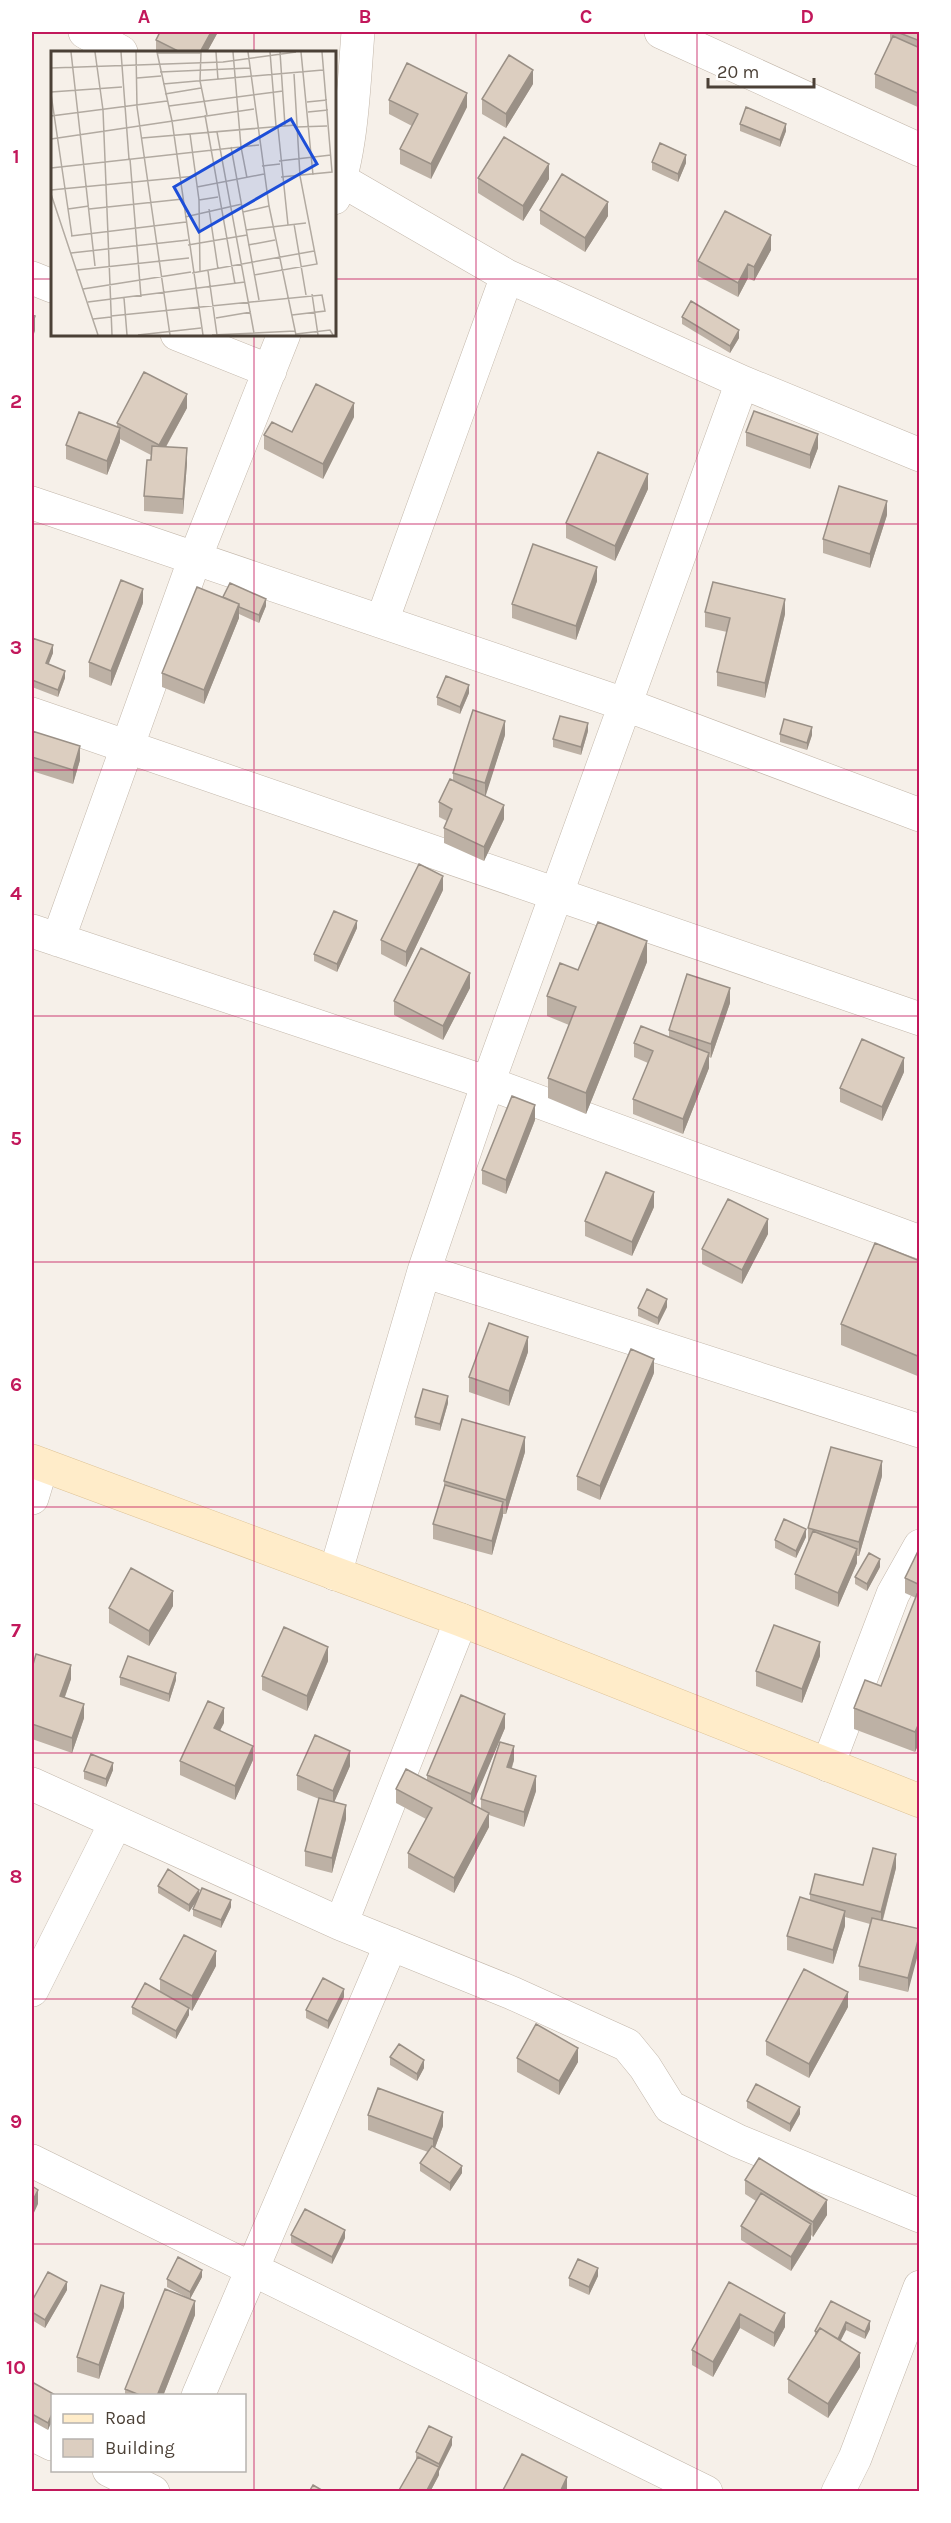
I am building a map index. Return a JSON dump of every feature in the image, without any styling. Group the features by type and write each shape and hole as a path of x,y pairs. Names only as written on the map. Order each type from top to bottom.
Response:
{"main road":[{"path":"37,1463 461,1620 920,1801"}],"street":[{"path":"85,32 119,51"},
{"path":"358,32 354,91 337,185 507,276 742,382 920,455"},
{"path":"670,33 920,150"},
{"path":"382,621 507,276"},
{"path":"32,278 51,286"},
{"path":"182,336 270,371"},
{"path":"283,336 195,558 126,747 45,935 488,1083 920,1242"},
{"path":"335,1574 424,1272 488,1083 742,382"},
{"path":"32,503 624,704 920,815"},
{"path":"32,714 920,1019"},
{"path":"424,1272 920,1431"},
{"path":"32,1498 37,1463"},
{"path":"828,1765 893,1594 920,1546"},
{"path":"341,1924 461,1620"},
{"path":"32,1784 341,1924 512,1993 627,2045 645,2067 670,2106 738,2141 920,2216"},
{"path":"32,1990 116,1822"},
{"path":"199,2394 391,1944"},
{"path":"32,2161 706,2492"},
{"path":"838,2492 907,2366 920,2287"},
{"path":"32,2434 51,2444"},
{"path":"113,2472 155,2492 165,2472"}],"building":[{"path":"160,32 211,32 201,51 178,51 156,40"},
{"path":"897,32 920,32 920,41"},
{"path":"893,36 920,48 920,94 875,74"},
{"path":"509,55 533,70 506,114 482,99"},
{"path":"407,63 467,93 431,164 400,149 418,114 389,100"},
{"path":"746,107 786,124 780,140 740,124"},
{"path":"504,137 549,164 523,206 478,178"},
{"path":"660,143 686,155 678,174 652,162"},
{"path":"562,174 608,202 585,238 540,210"},
{"path":"725,211 771,235 754,267 748,264 738,283 698,261"},
{"path":"691,301 739,330 730,346 682,317"},
{"path":"144,372 187,394 159,445 117,423"},
{"path":"316,384 354,403 323,464 264,435 272,422 292,432"},
{"path":"754,411 818,434 810,455 746,432"},
{"path":"79,412 120,428 107,461 66,445"},
{"path":"152,446 187,448 183,499 144,496 147,460 151,460"},
{"path":"598,452 648,474 615,546 566,523"},
{"path":"839,486 887,501 870,554 823,539"},
{"path":"533,544 597,567 576,626 512,604"},
{"path":"121,580 143,589 111,671 89,662"},
{"path":"713,582 785,599 765,683 717,672 730,618 705,612"},
{"path":"230,583 266,599 259,615 223,597"},
{"path":"197,587 239,604 204,690 162,673"},
{"path":"32,638 53,645 46,663 65,671 58,690 32,680"},
{"path":"446,676 469,685 460,707 437,697"},
{"path":"473,710 505,721 485,783 453,773"},
{"path":"560,716 588,723 581,747 553,739"},
{"path":"784,719 812,727 807,743 780,734"},
{"path":"32,731 80,746 73,770 32,757"},
{"path":"450,779 504,805 484,847 444,828 452,809 439,802"},
{"path":"419,864 443,876 406,952 381,940"},
{"path":"334,911 357,921 337,964 314,954"},
{"path":"598,922 647,941 586,1093 548,1078 576,1007 547,996 560,963 578,970"},
{"path":"421,948 470,973 443,1026 394,1001"},
{"path":"687,974 730,988 711,1044 669,1030"},
{"path":"641,1026 709,1053 683,1119 633,1099 653,1051 634,1043"},
{"path":"862,1039 904,1058 882,1107 840,1088"},
{"path":"512,1096 535,1105 506,1180 482,1170"},
{"path":"606,1172 654,1192 632,1242 585,1221"},
{"path":"728,1199 768,1219 742,1270 702,1249"},
{"path":"875,1243 920,1261 920,1357 841,1324"},
{"path":"647,1289 667,1299 658,1318 638,1308"},
{"path":"489,1323 528,1337 509,1391 469,1377"},
{"path":"631,1349 654,1359 600,1486 577,1476"},
{"path":"423,1389 448,1396 440,1424 415,1417"},
{"path":"462,1419 525,1437 506,1500 444,1481"},
{"path":"831,1447 882,1461 859,1542 808,1528"},
{"path":"445,1485 503,1502 492,1541 433,1524"},
{"path":"784,1519 806,1529 796,1551 775,1540"},
{"path":"813,1531 857,1549 838,1593 795,1574"},
{"path":"920,1547 920,1585 905,1578"},
{"path":"869,1553 880,1559 867,1584 855,1577"},
{"path":"131,1568 173,1591 149,1631 109,1608"},
{"path":"917,1594 920,1595 920,1721 915,1732 854,1708 865,1680 881,1686"},
{"path":"774,1625 820,1642 802,1689 756,1671"},
{"path":"284,1627 328,1647 307,1696 262,1676"},
{"path":"36,1654 71,1665 60,1696 84,1704 72,1738 32,1724 32,1668"},
{"path":"128,1656 176,1673 169,1694 120,1677"},
{"path":"461,1695 505,1714 471,1794 427,1775"},
{"path":"208,1701 224,1708 214,1728 253,1746 235,1786 180,1761"},
{"path":"315,1735 350,1751 333,1791 297,1775"},
{"path":"500,1742 514,1746 507,1767 536,1776 524,1812 481,1799"},
{"path":"91,1754 113,1763 106,1779 84,1771"},
{"path":"406,1769 489,1813 454,1878 408,1853 432,1808 396,1789"},
{"path":"319,1798 346,1805 332,1858 305,1851"},
{"path":"873,1848 896,1854 881,1912 810,1894 815,1874 863,1885"},
{"path":"168,1869 199,1890 189,1905 158,1886"},
{"path":"202,1888 231,1900 221,1920 193,1909"},
{"path":"800,1897 845,1911 833,1950 787,1936"},
{"path":"872,1918 920,1929 908,1978 859,1966"},
{"path":"184,1935 216,1951 192,1996 160,1979"},
{"path":"804,1969 848,1992 809,2064 766,2041"},
{"path":"323,1978 344,1989 328,2021 306,2010"},
{"path":"145,1983 189,2008 176,2031 132,2007"},
{"path":"536,2024 578,2048 559,2081 517,2058"},
{"path":"399,2044 424,2060 417,2074 390,2057"},
{"path":"756,2084 800,2107 790,2124 747,2101"},
{"path":"378,2088 443,2112 433,2139 368,2115"},
{"path":"432,2146 462,2166 450,2183 420,2163"},
{"path":"759,2158 827,2200 813,2222 745,2180"},
{"path":"32,2186 38,2190 32,2202"},
{"path":"761,2193 811,2224 791,2257 741,2226"},
{"path":"305,2209 345,2230 332,2257 291,2235"},
{"path":"178,2257 202,2270 190,2292 167,2279"},
{"path":"578,2259 598,2268 589,2287 569,2278"},
{"path":"48,2272 67,2282 45,2320 32,2312 32,2301"},
{"path":"729,2282 785,2313 774,2333 740,2314 713,2362 692,2350"},
{"path":"101,2285 124,2293 99,2365 77,2357"},
{"path":"165,2289 195,2301 158,2394 137,2394 125,2389"},
{"path":"831,2301 870,2321 865,2332 846,2322 838,2339 820,2328 817,2332 815,2331"},
{"path":"820,2328 860,2353 828,2404 788,2379"},
{"path":"32,2382 53,2394 51,2394 51,2416 48,2423 32,2414"},
{"path":"429,2426 452,2437 439,2464 416,2452"},
{"path":"522,2454 567,2477 560,2492 502,2492"},
{"path":"418,2457 439,2467 426,2492 398,2492"},
{"path":"313,2485 325,2492 309,2492"}]}
